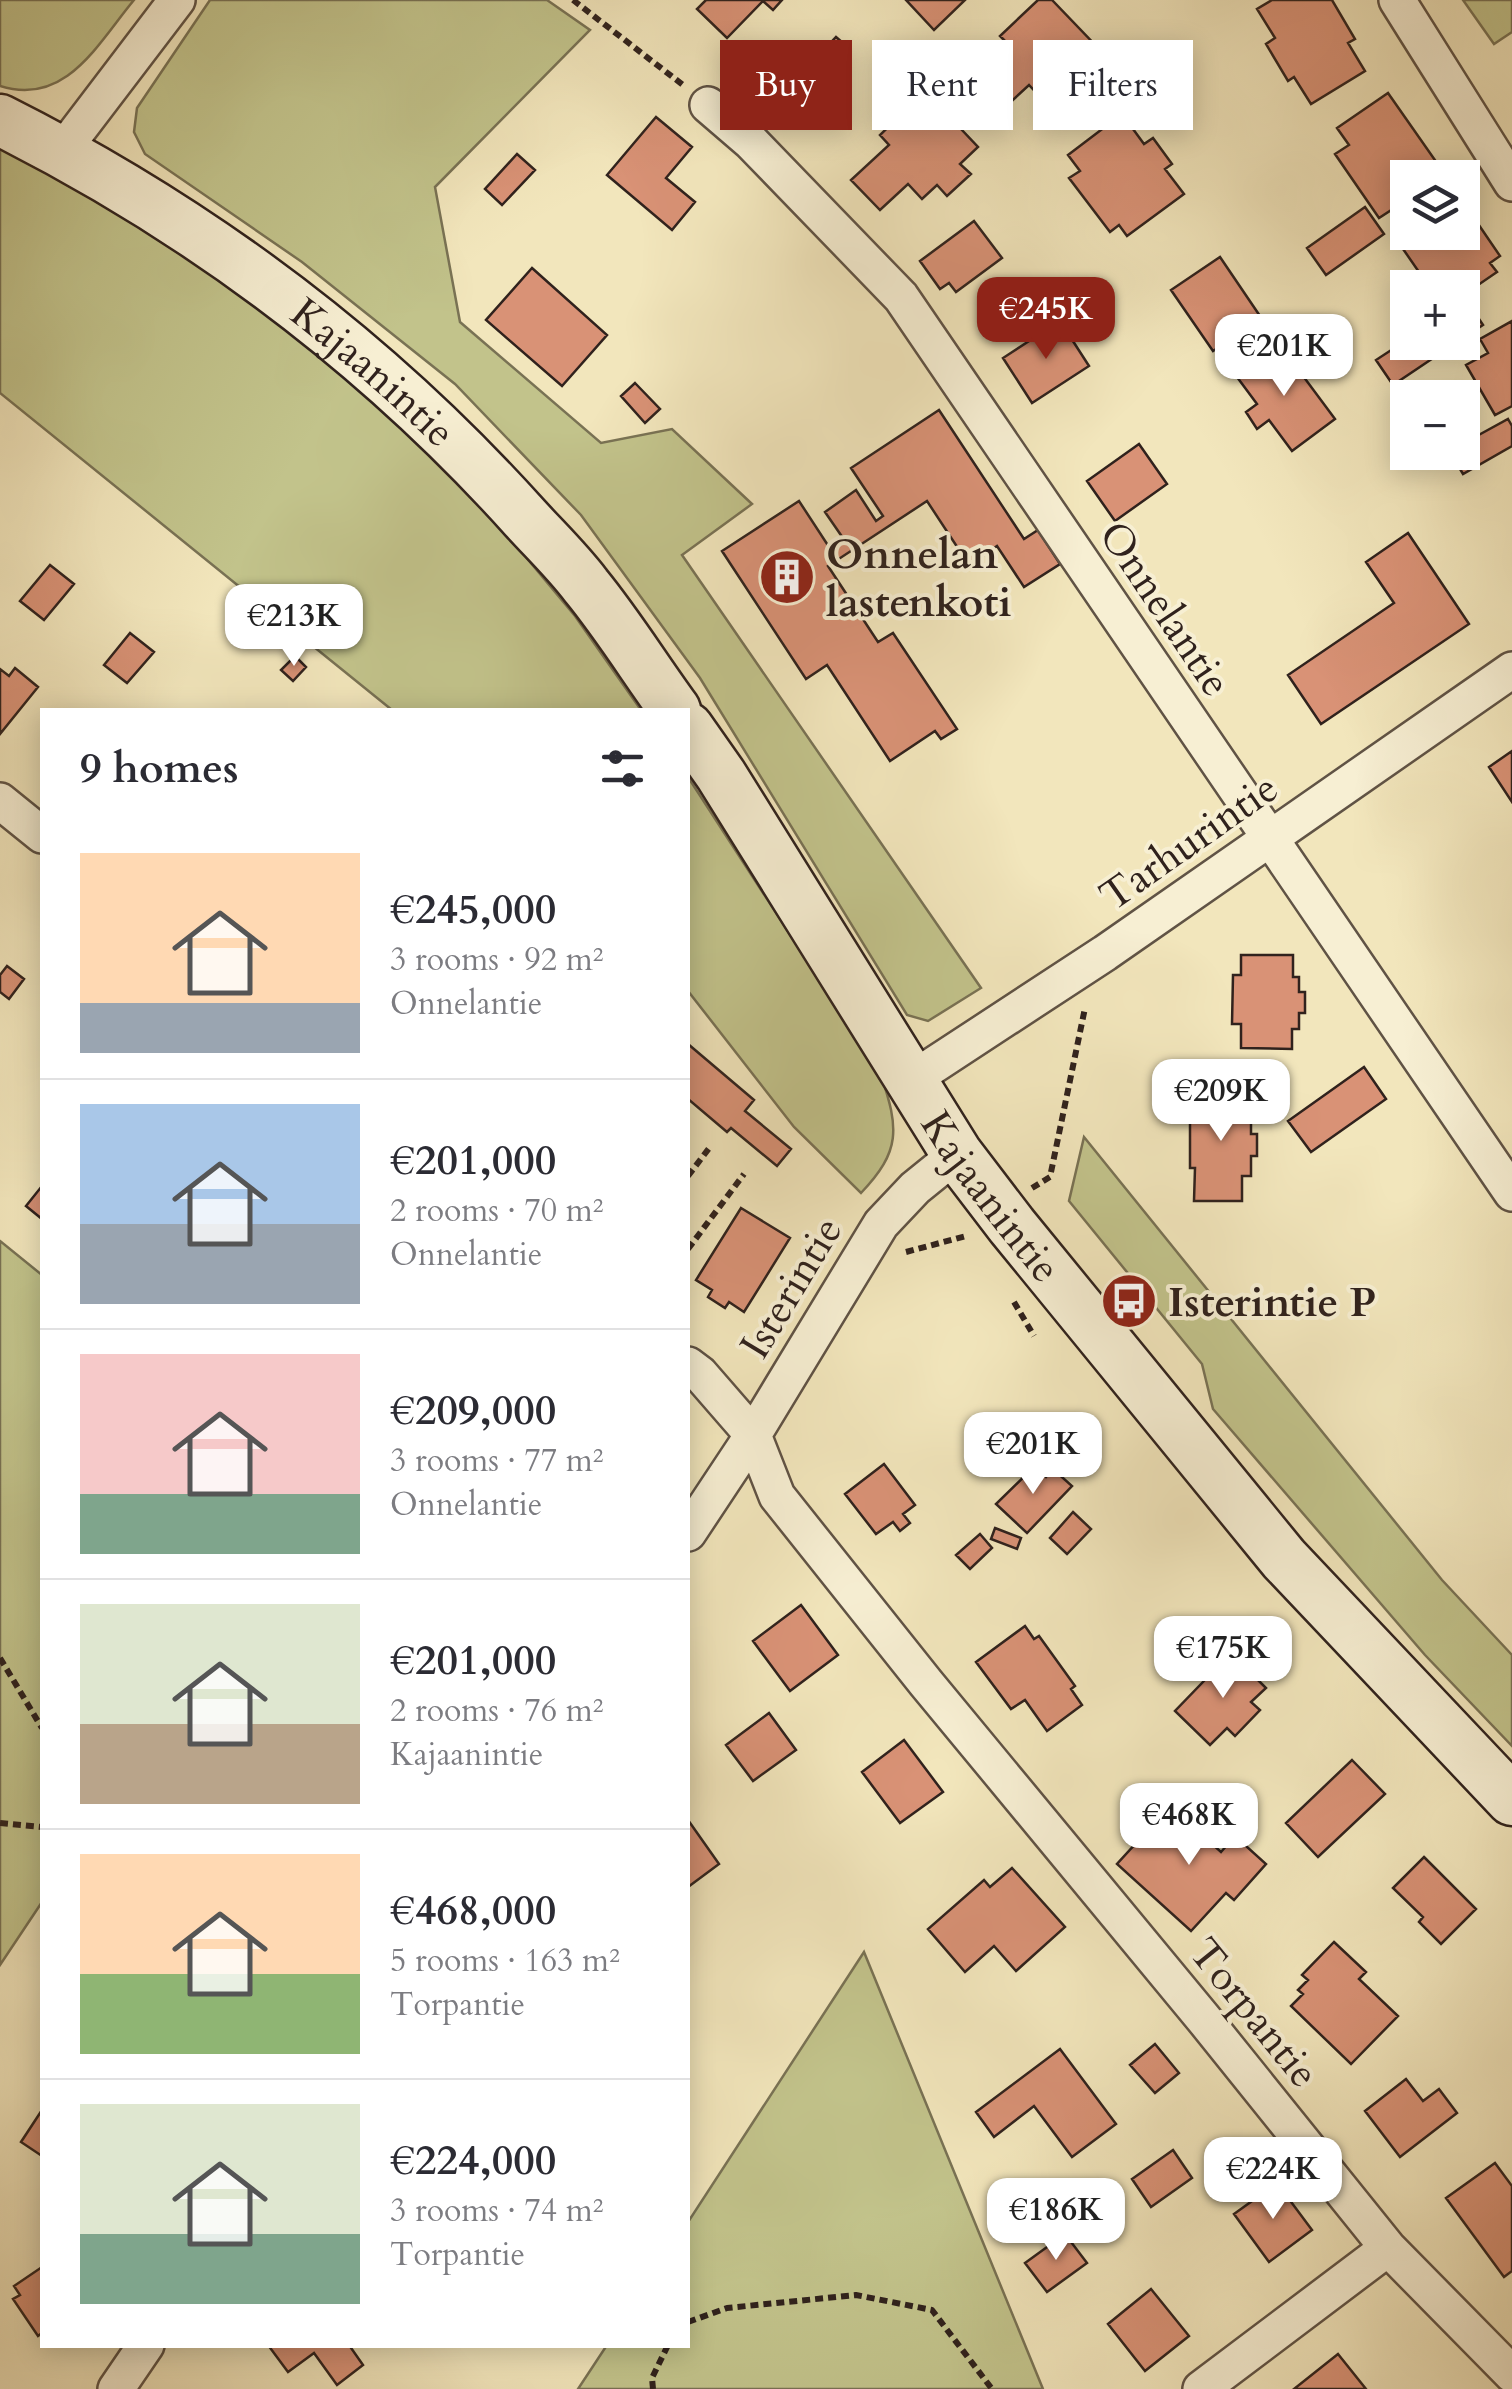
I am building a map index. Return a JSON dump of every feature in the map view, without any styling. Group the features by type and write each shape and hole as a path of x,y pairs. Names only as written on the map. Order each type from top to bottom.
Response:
{"main road":[{"name":"Kajaanintie","path":"0,120 62,151 198,232 340,336 468,454 586,585 674,708"},
{"name":"Kajaanintie","path":"690,731 957,1154 1024,1242 1284,1559 1512,1800"}],"street":[{"path":"62,151 177,0"},
{"path":"1397,0 1512,183"},
{"name":"Onnelantie","path":"708,105 751,142 901,297 1512,1193"},
{"name":"Tarhurintie","path":"911,1080 1269,840 1512,670"},
{"path":"0,801 40,833"},
{"name":"Isterintie","path":"690,1530 881,1224 914,1188 957,1154"},
{"name":"Torpantie","path":"690,1366 752,1435 777,1496 1388,2248 1512,2374"},
{"path":"1201,2389 1388,2248"},
{"path":"116,2389 144,2348"}],"path":[{"path":"573,0 708,105"},
{"path":"690,1173 710,1147"},
{"path":"690,1246 744,1174"},
{"path":"0,1658 40,1725"},
{"path":"0,1823 40,1826"},
{"path":"690,2321 727,2308 856,2295 932,2310 992,2389"},
{"path":"653,2389 652,2378 667,2348"}],"green space":[{"path":"0,0 134,0 78,67 44,87 23,90 0,86"},
{"path":"210,0 547,0 590,30 435,187 460,322 601,443 672,429 752,504 682,555 981,988 928,1021 907,1015 700,678 581,515 455,384 302,262 145,154 134,132 137,108"},
{"path":"1463,0 1512,0 1512,32 1494,44"},
{"path":"0,145 167,243 290,331 385,412 496,521 575,616 640,708 390,708 0,393"},
{"path":"690,780 881,1075 891,1110 893,1138 884,1164 861,1193 794,1127 690,994"},
{"path":"1084,1137 1442,1580 1512,1655 1512,1746 1425,1655 1213,1409 1202,1364 1069,1201"},
{"path":"0,1241 40,1273 40,1905 0,1965"},
{"path":"864,1952 1043,2389 578,2389 605,2348 690,2348 690,2219"}],"building":[{"path":"706,0 782,0 773,10 763,1 727,38 697,9"},
{"path":"906,0 965,0 934,30"},
{"path":"1038,0 1052,0 1090,40 1033,40 1033,89 1029,85 1013,100 1013,40 1000,36"},
{"path":"1272,0 1332,0 1355,39 1348,43 1365,71 1311,104 1294,77 1288,81 1266,44 1275,38 1257,9"},
{"path":"1388,93 1435,160 1390,160 1390,211 1379,218 1335,154 1349,145 1337,128"},
{"path":"656,117 692,147 666,178 695,202 672,230 607,175"},
{"path":"885,130 962,130 978,147 960,164 971,174 947,196 937,185 922,199 908,184 880,210 851,180 889,145 880,135"},
{"path":"1101,130 1134,130 1144,144 1153,138 1172,164 1165,169 1184,194 1127,236 1119,225 1110,232 1069,178 1080,171 1068,155"},
{"path":"517,154 535,170 502,205 485,189"},
{"path":"1365,207 1384,234 1326,275 1307,248"},
{"path":"974,221 1002,258 956,292 949,283 940,289 920,261"},
{"path":"1480,227 1500,256 1490,263 1497,272 1480,284 1480,270 1418,270 1404,250 1480,250"},
{"path":"1220,257 1262,319 1213,351 1171,290"},
{"path":"532,268 607,335 562,386 486,320"},
{"path":"1060,321 1089,366 1032,403 1003,358"},
{"path":"1512,321 1512,406 1495,415 1480,389 1480,380 1475,380 1466,365 1488,353 1480,339"},
{"path":"1280,345 1335,419 1292,451 1269,420 1257,429 1246,412 1257,404 1237,377"},
{"path":"1390,351 1390,360 1430,360 1400,380 1390,381 1376,360"},
{"path":"635,383 660,409 645,423 621,396"},
{"name":"Onnelan lastenkoti","path":"939,410 1024,539 1038,530 1060,564 1024,587 997,546 969,565 927,501 828,566 878,642 893,633 957,729 941,739 935,731 890,761 827,665 806,679 722,551 799,501 831,550 845,541 825,512 856,490 876,521 883,516 851,468"},
{"path":"1508,419 1512,446 1480,464 1480,434"},
{"path":"1139,444 1167,484 1115,521 1087,481"},
{"path":"1408,533 1469,624 1321,724 1288,675 1394,603 1366,562"},
{"path":"50,565 74,584 44,620 20,601"},
{"path":"130,633 154,652 127,683 104,665"},
{"path":"295,656 306,667 293,681 281,670"},
{"path":"15,668 38,687 0,734 0,669 9,676"},
{"path":"1512,751 1512,802 1489,767"},
{"path":"1241,955 1293,955 1293,977 1299,977 1299,992 1305,992 1305,1013 1299,1013 1299,1029 1292,1029 1292,1049 1241,1048 1241,1024 1232,1024 1233,975 1241,975"},
{"path":"7,966 24,979 9,999 0,992 0,975"},
{"path":"690,1046 754,1100 745,1111 791,1149 777,1166 731,1128 727,1132 690,1101"},
{"path":"1364,1067 1386,1099 1311,1152 1288,1121"},
{"path":"1195,1087 1242,1087 1242,1114 1251,1114 1251,1134 1257,1134 1257,1156 1251,1156 1251,1176 1242,1176 1242,1201 1194,1201 1190,1119 1195,1119"},
{"path":"40,1188 40,1217 26,1206"},
{"path":"741,1208 790,1238 744,1312 729,1302 725,1308 708,1297 712,1290 696,1280"},
{"path":"884,1464 915,1505 903,1514 910,1523 900,1531 893,1522 876,1534 845,1494"},
{"path":"1035,1466 1046,1477 1053,1469 1072,1486 1027,1533 996,1504"},
{"path":"1073,1512 1091,1529 1067,1554 1050,1538"},
{"path":"995,1528 1021,1538 1017,1549 991,1539"},
{"path":"980,1534 992,1548 970,1569 956,1555"},
{"path":"801,1605 838,1655 790,1691 753,1641"},
{"path":"1025,1626 1034,1639 1039,1636 1075,1686 1071,1689 1082,1705 1047,1731 1025,1700 1011,1709 976,1662"},
{"path":"1231,1653 1266,1688 1251,1702 1260,1710 1235,1736 1227,1728 1210,1745 1175,1711"},
{"path":"769,1713 796,1750 753,1781 726,1745"},
{"path":"904,1740 943,1792 900,1823 862,1772"},
{"path":"1352,1760 1385,1794 1318,1857 1286,1823"},
{"path":"1170,1806 1221,1852 1235,1836 1266,1864 1234,1900 1226,1893 1191,1931 1117,1864"},
{"path":"690,1823 719,1864 690,1886"},
{"path":"1424,1857 1476,1909 1441,1944 1419,1922 1423,1917 1393,1888"},
{"path":"1012,1868 1065,1927 1016,1971 994,1946 965,1972 928,1929 984,1880 990,1887"},
{"path":"1334,1942 1366,1972 1359,1979 1398,2016 1351,2064 1291,2006 1303,1994 1298,1990 1308,1980 1302,1975"},
{"path":"1155,2044 1179,2073 1155,2093 1130,2065"},
{"path":"1060,2049 1116,2124 1072,2157 1034,2106 994,2137 976,2112"},
{"path":"1406,2079 1423,2101 1439,2089 1457,2113 1400,2157 1365,2111"},
{"path":"40,2113 40,2155 21,2142"},
{"path":"1173,2150 1192,2178 1151,2207 1132,2179"},
{"path":"1495,2163 1512,2186 1512,2271 1504,2277 1446,2198"},
{"path":"1277,2183 1312,2230 1269,2262 1234,2214"},
{"path":"1065,2234 1087,2263 1047,2292 1025,2263"},
{"path":"40,2268 38,2336 13,2299 20,2295 14,2286"},
{"path":"1151,2289 1189,2336 1145,2371 1108,2324"},
{"path":"270,2348 351,2348 363,2365 337,2385 314,2353 288,2372"},
{"path":"1338,2354 1366,2389 1294,2389"}],"place":[{"name":"Onnelan lastenkoti","path":"787,577"},
{"name":"Isterintie P","path":"1129,1301"}]}
